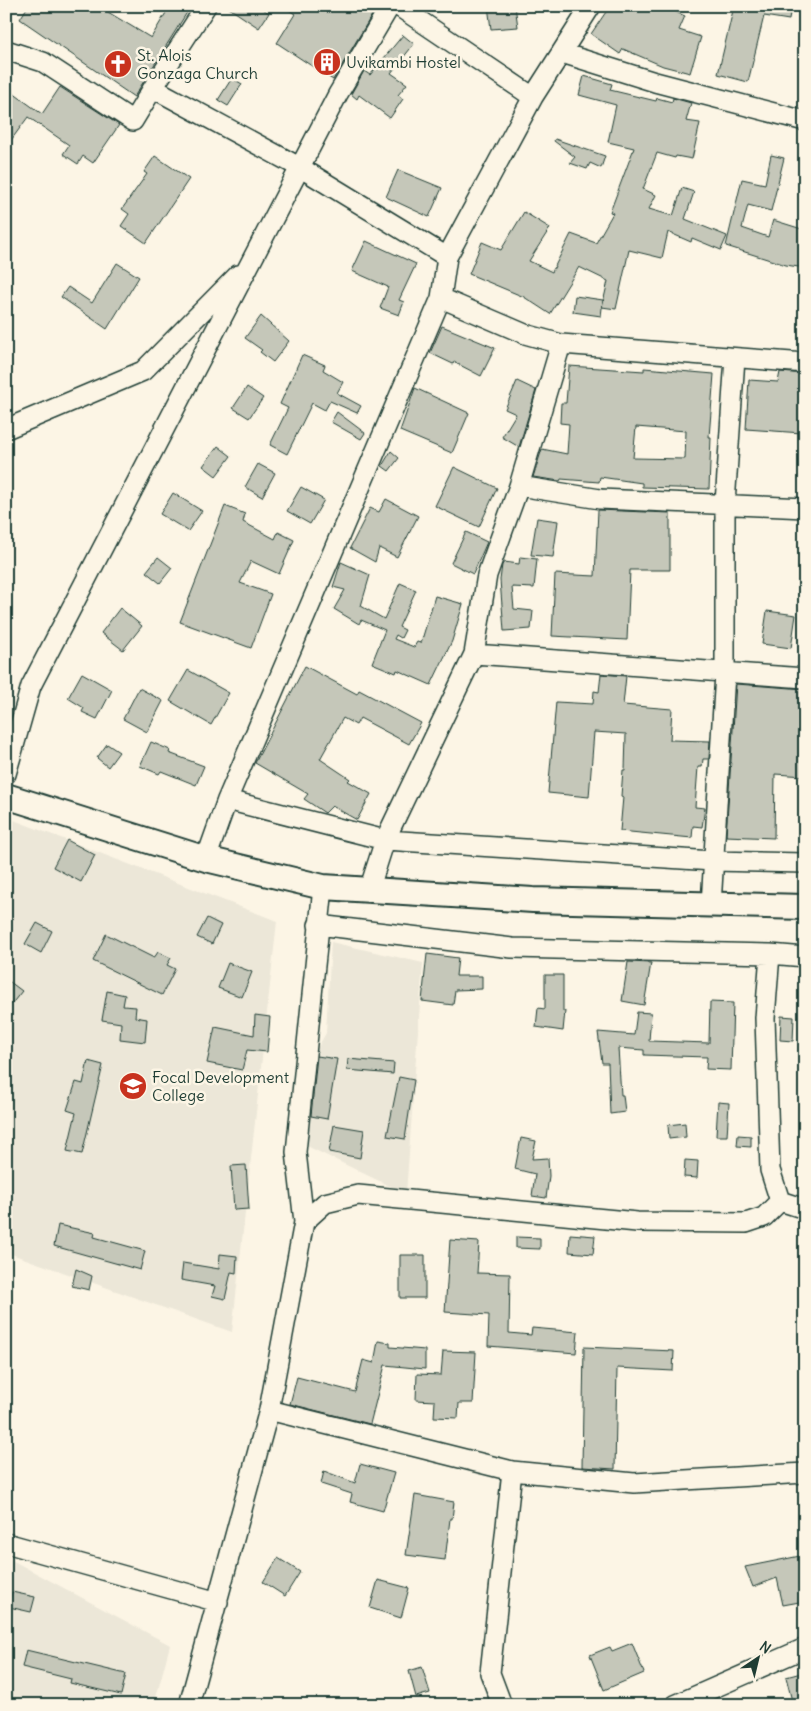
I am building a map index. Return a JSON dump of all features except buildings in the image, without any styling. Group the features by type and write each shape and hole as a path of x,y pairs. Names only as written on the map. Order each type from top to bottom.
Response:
{"main road":[{"path":"6,796 206,859 324,887 533,900 805,907"}],"street":[{"path":"6,50 44,62 133,121 206,6"},
{"path":"6,774 31,686 338,94 390,6"},
{"path":"398,6 533,97"},
{"path":"206,859 228,800 441,298 447,256 533,97 591,6"},
{"path":"562,52 655,82 805,121"},
{"path":"153,88 301,168 447,256"},
{"path":"6,429 143,371 254,258"},
{"path":"441,298 524,334 561,344 805,363"},
{"path":"370,890 385,840 474,654 487,575 519,486 561,344"},
{"path":"711,905 725,672 725,503 735,358"},
{"path":"519,486 600,499 805,508"},
{"path":"474,654 805,678"},
{"path":"228,800 385,840 713,861 805,863"},
{"path":"189,1705 269,1410 304,1222 296,1152 318,925 324,887"},
{"path":"318,925 512,948 770,954 805,957"},
{"path":"770,954 765,1018 770,1170 780,1202"},
{"path":"304,1222 325,1203 358,1195 637,1222 746,1224 764,1217 780,1202"},
{"path":"780,1202 805,1209"},
{"path":"269,1410 512,1471 634,1483 805,1473"},
{"path":"502,1705 490,1672 512,1471"},
{"path":"6,1543 218,1602"},
{"path":"675,1705 805,1648"}],"shaded area":[{"name":"Focal Development College","path":"6,817 277,921 232,1332 6,1252"},
{"path":"331,942 423,963 406,1194 309,1147 303,1133 310,1061 326,1033"},
{"path":"6,1557 170,1645 154,1705 6,1705"}],"place":[{"name":"Uvikambi Hostel","path":"327,62"},
{"name":"St. Alois Gonzaga Church","path":"118,64"},
{"name":"Focal Development College","path":"133,1086"}]}
